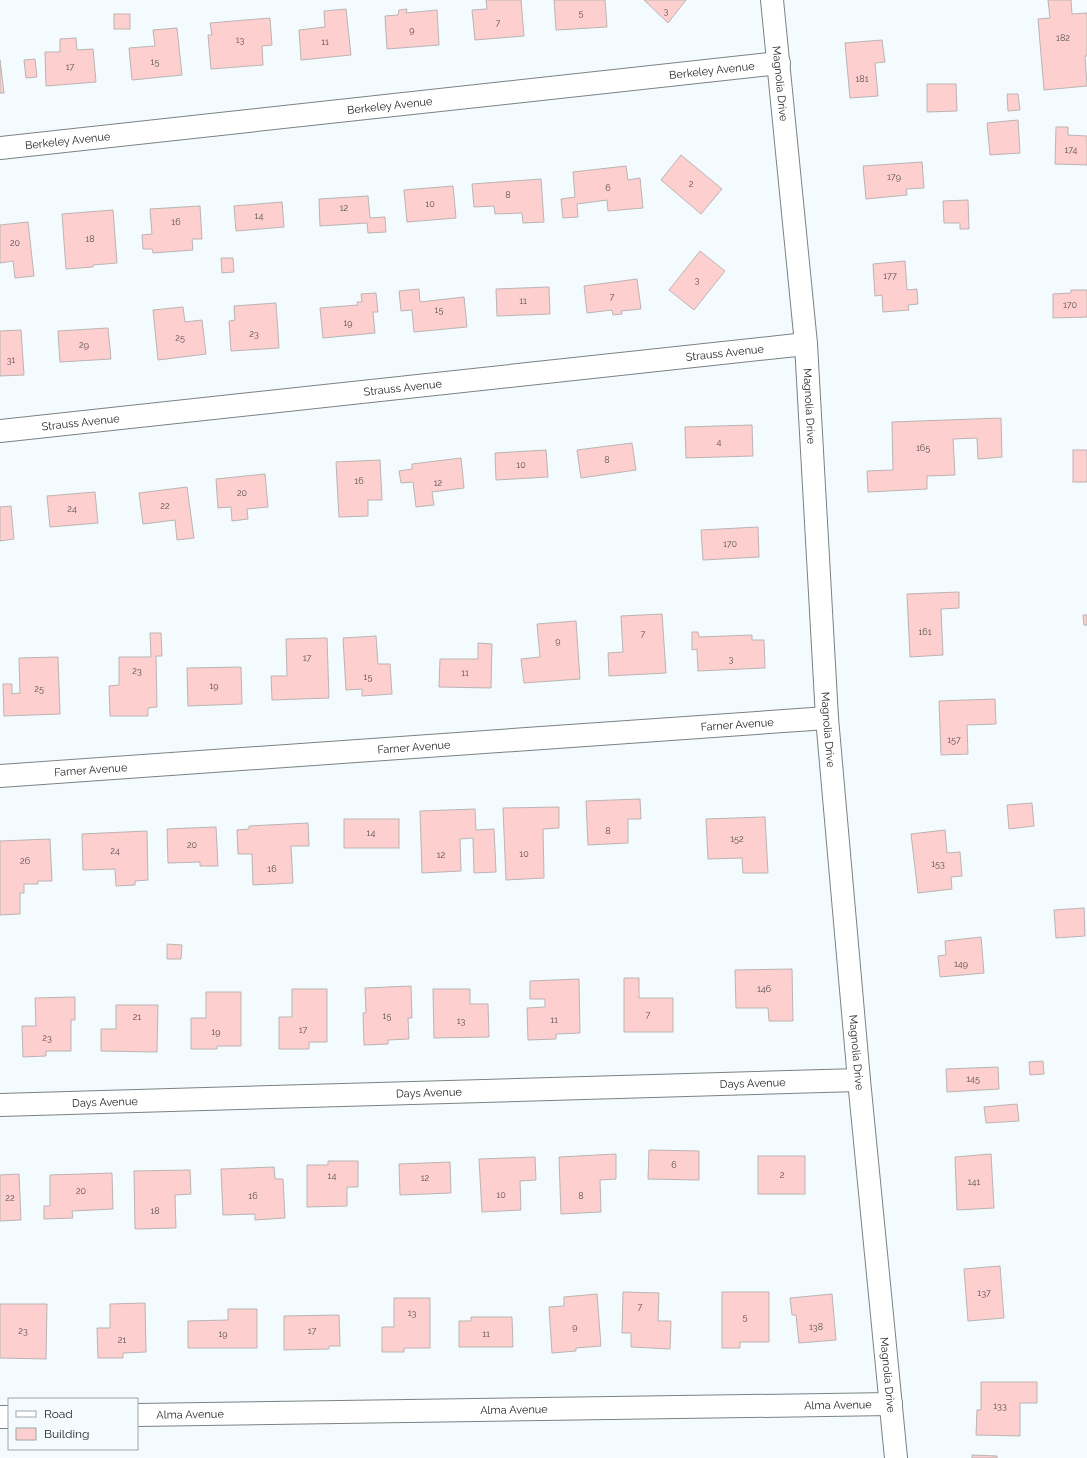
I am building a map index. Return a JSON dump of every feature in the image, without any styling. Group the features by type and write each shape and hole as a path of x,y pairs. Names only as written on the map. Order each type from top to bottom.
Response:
{"street":[{"name":"Magnolia Drive","path":"772,0 806,344 827,718 859,1080 896,1458"},
{"name":"Berkeley Avenue","path":"0,148 779,63"},
{"name":"Strauss Avenue","path":"0,431 806,344"},
{"name":"Farner Avenue","path":"0,776 827,718"},
{"name":"Days Avenue","path":"0,1105 859,1080"},
{"name":"Alma Avenue","path":"138,1415 891,1404"}],"building":[{"path":"486,0 521,0 524,36 475,40 472,10 487,9"},
{"path":"554,0 605,0 607,27 556,30"},
{"path":"644,0 686,0 668,23"},
{"path":"1048,0 1071,0 1072,14 1087,13 1087,56 1085,56 1087,86 1044,90 1038,19 1050,18"},
{"path":"346,9 351,55 301,60 299,30 325,27 324,11"},
{"path":"407,9 406,13 437,10 439,45 387,49 385,16 398,15 399,10"},
{"path":"114,14 130,14 130,29 114,29"},
{"path":"270,18 272,45 262,46 263,65 211,69 208,35 212,35 210,23"},
{"path":"177,28 182,75 132,80 129,48 155,46 153,30"},
{"path":"76,38 77,50 93,49 96,82 46,86 45,52 60,52 60,39"},
{"path":"882,40 885,62 875,63 878,96 850,98 845,43"},
{"path":"35,59 37,77 26,78 24,60"},
{"path":"0,60 4,93 0,93"},
{"path":"927,84 956,84 957,111 927,112"},
{"path":"1007,94 1018,94 1020,110 1008,111"},
{"path":"1018,120 1020,153 990,155 987,123"},
{"path":"1056,127 1068,127 1068,135 1087,136 1087,165 1055,164"},
{"path":"681,155 722,189 701,214 661,180"},
{"path":"922,162 924,188 906,189 907,195 866,199 863,166"},
{"path":"626,166 628,180 640,178 643,208 608,211 607,200 577,204 578,217 563,218 561,199 575,197 573,172"},
{"path":"541,179 544,222 523,223 522,213 495,214 494,206 474,207 472,184"},
{"path":"453,186 456,218 407,222 404,190"},
{"path":"368,196 370,218 385,217 386,232 368,233 367,223 320,226 319,199"},
{"path":"968,200 969,229 960,229 960,223 944,223 943,201"},
{"path":"282,202 284,227 236,231 234,206"},
{"path":"200,206 202,239 192,239 193,250 153,253 152,249 143,249 142,235 152,234 150,209"},
{"path":"113,210 117,263 66,269 62,214"},
{"path":"28,222 34,276 15,278 13,261 0,263 0,225"},
{"path":"700,251 725,271 694,310 669,290"},
{"path":"221,258 233,258 234,272 222,273"},
{"path":"905,261 907,290 917,289 918,304 908,305 909,310 883,312 882,295 875,296 873,264"},
{"path":"637,279 641,309 621,311 622,314 613,315 612,310 587,313 584,286"},
{"path":"549,287 550,314 497,316 496,289"},
{"path":"419,289 420,302 464,297 467,327 414,332 412,310 401,311 399,291"},
{"path":"1071,290 1087,290 1087,317 1053,318 1053,294 1071,293"},
{"path":"376,293 378,312 373,312 375,333 323,338 320,308 358,305 357,302 362,302 361,294"},
{"path":"276,303 279,348 231,351 229,321 235,320 234,306"},
{"path":"183,307 185,322 202,320 206,354 158,360 153,310"},
{"path":"108,328 111,359 60,362 58,331"},
{"path":"21,330 24,375 0,376 0,331"},
{"path":"1001,418 1002,457 978,459 977,438 953,439 955,475 927,476 927,489 868,492 867,471 893,470 892,422"},
{"path":"752,425 753,456 686,458 685,427"},
{"path":"632,443 636,470 581,478 577,450"},
{"path":"546,450 548,477 496,480 495,453"},
{"path":"1073,450 1087,450 1087,482 1073,482"},
{"path":"461,458 464,488 432,492 434,505 416,507 413,482 401,483 399,471 412,469 412,464"},
{"path":"380,460 382,500 368,500 368,516 339,517 336,462"},
{"path":"265,474 268,507 247,509 248,519 232,521 231,507 218,508 216,479"},
{"path":"187,487 194,538 177,540 175,520 143,524 139,493"},
{"path":"95,492 98,523 50,527 47,496"},
{"path":"11,506 14,539 0,541 0,507"},
{"path":"758,527 759,557 703,560 701,530"},
{"path":"959,592 959,608 941,609 943,655 910,657 907,594"},
{"path":"662,614 666,673 609,676 608,653 623,652 621,616"},
{"path":"1083,615 1087,615 1087,625 1084,625"},
{"path":"576,621 580,679 524,683 521,659 540,657 537,624"},
{"path":"692,632 698,632 699,637 752,635 752,640 764,640 765,668 698,671 697,649 692,650"},
{"path":"150,633 161,633 162,656 156,656 157,707 148,708 148,716 110,716 109,686 119,685 119,657 151,657"},
{"path":"376,636 378,664 390,664 392,694 362,696 362,689 346,690 343,638"},
{"path":"327,638 329,698 272,700 271,676 287,676 286,639"},
{"path":"478,643 492,644 491,688 439,687 440,659 478,659"},
{"path":"58,657 60,714 4,716 3,684 12,684 12,694 20,693 19,658"},
{"path":"241,667 242,704 188,706 187,668"},
{"path":"995,699 996,724 967,725 968,754 941,755 939,701"},
{"path":"640,799 641,819 628,819 628,843 588,845 586,801"},
{"path":"1032,803 1034,826 1009,829 1007,805"},
{"path":"559,807 559,828 543,829 544,878 506,880 503,808"},
{"path":"475,809 476,830 494,829 496,872 474,873 473,838 460,839 461,871 422,873 420,811"},
{"path":"765,817 768,873 743,873 742,858 708,859 706,819"},
{"path":"344,819 399,819 399,848 344,848"},
{"path":"308,823 309,846 291,846 293,883 253,885 252,854 238,854 237,830 249,829 249,826"},
{"path":"216,827 218,866 200,866 200,862 168,863 167,829"},
{"path":"945,830 947,853 960,852 962,876 951,877 952,889 918,893 911,834"},
{"path":"147,831 148,880 135,881 135,885 116,886 115,869 83,870 82,834"},
{"path":"50,839 52,881 38,881 38,884 24,884 24,893 20,893 20,914 0,915 0,841"},
{"path":"1084,908 1085,936 1056,938 1054,910"},
{"path":"981,937 984,973 940,977 938,956 946,955 945,941"},
{"path":"167,944 182,945 181,959 167,959"},
{"path":"792,969 793,1021 769,1021 768,1008 736,1008 735,970"},
{"path":"624,978 639,978 639,998 673,998 673,1032 624,1032"},
{"path":"579,979 580,1033 556,1034 556,1039 528,1040 527,1008 545,1007 545,999 530,999 530,981"},
{"path":"411,986 412,1018 408,1018 409,1039 388,1040 388,1044 364,1045 363,1013 366,1013 365,988"},
{"path":"292,989 327,989 327,1042 309,1042 309,1049 279,1049 279,1017 292,1017"},
{"path":"433,989 470,989 470,1004 488,1004 489,1037 434,1038"},
{"path":"206,992 241,992 241,1046 217,1046 217,1049 191,1049 191,1018 206,1018"},
{"path":"75,997 75,1020 71,1020 71,1051 46,1051 46,1056 23,1057 22,1026 36,1026 35,998"},
{"path":"116,1005 158,1005 157,1052 101,1051 101,1029 116,1029"},
{"path":"1043,1061 1044,1074 1030,1075 1029,1062"},
{"path":"998,1067 999,1089 947,1092 946,1069"},
{"path":"1017,1104 1019,1121 986,1123 984,1107"},
{"path":"649,1150 699,1151 699,1180 648,1179"},
{"path":"616,1154 616,1179 600,1180 601,1212 561,1214 559,1157"},
{"path":"991,1154 994,1208 957,1210 955,1157"},
{"path":"758,1156 805,1156 805,1194 758,1194"},
{"path":"535,1157 536,1180 520,1181 521,1210 482,1212 479,1159"},
{"path":"328,1161 358,1161 358,1187 347,1187 347,1206 307,1207 307,1165 328,1165"},
{"path":"450,1162 451,1193 400,1195 399,1164"},
{"path":"274,1167 275,1179 283,1179 285,1218 255,1220 255,1214 223,1215 221,1169"},
{"path":"190,1170 191,1194 175,1195 176,1228 135,1229 134,1171"},
{"path":"112,1173 113,1209 72,1211 73,1218 44,1219 44,1206 50,1206 50,1175"},
{"path":"19,1174 21,1220 0,1221 0,1175"},
{"path":"1000,1266 1004,1318 968,1321 964,1269"},
{"path":"623,1292 659,1293 658,1321 671,1321 670,1349 631,1347 631,1333 622,1333"},
{"path":"722,1292 769,1292 769,1342 740,1342 740,1348 722,1348"},
{"path":"597,1294 601,1346 576,1348 576,1351 552,1353 549,1307 564,1306 564,1297"},
{"path":"832,1294 836,1340 799,1343 796,1315 792,1315 790,1298"},
{"path":"394,1298 430,1298 430,1348 404,1348 404,1352 382,1352 382,1327 394,1327"},
{"path":"145,1303 146,1352 123,1353 123,1358 98,1358 97,1328 110,1328 110,1304"},
{"path":"0,1304 47,1304 46,1359 0,1358"},
{"path":"228,1309 257,1309 257,1348 188,1348 188,1321 228,1320"},
{"path":"339,1315 340,1346 329,1346 329,1349 284,1350 284,1316"},
{"path":"471,1317 512,1317 513,1347 459,1347 459,1321 471,1321"},
{"path":"981,1382 1037,1382 1037,1403 1020,1403 1020,1436 976,1435 977,1410 981,1410"},
{"path":"972,1455 997,1456 997,1458 972,1458"}]}
